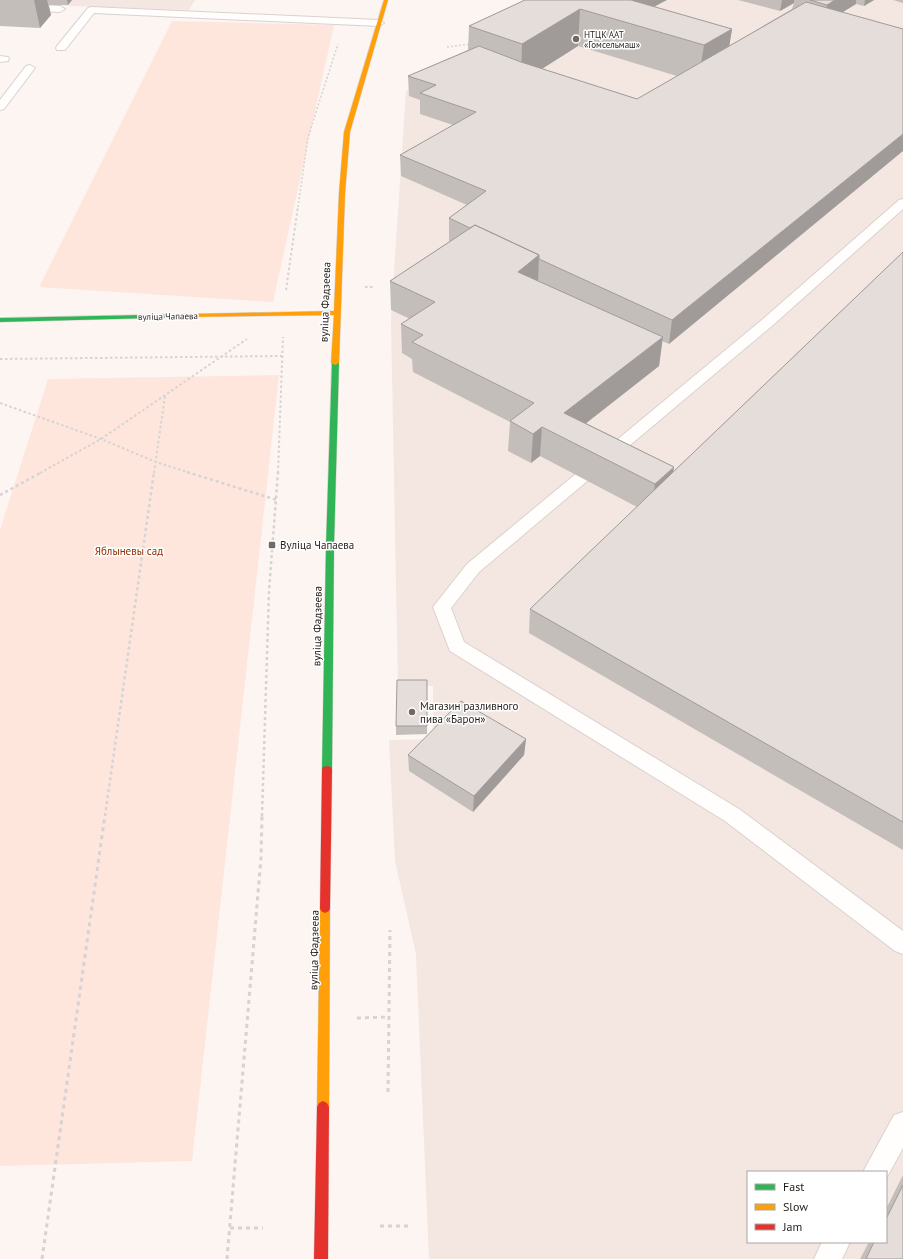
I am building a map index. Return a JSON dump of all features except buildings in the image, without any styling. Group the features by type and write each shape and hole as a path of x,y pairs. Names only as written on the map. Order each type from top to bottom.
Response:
{"street":[{"name":"вуліца Фадзеева","path":"321,1259 330,546 336,313 347,132 386,0"},
{"name":"вуліца Чапаева","path":"0,320 336,313"}],"lane":[{"path":"0,6 60,9"},
{"path":"61,48 91,10 379,23"},
{"path":"0,107 30,68"},
{"path":"903,202 768,322 473,568 442,607 456,646 732,815 903,944"},
{"path":"877,1171 903,1124"},
{"path":"827,1259 836,1243"}],"path":[{"path":"227,1259 261,858 269,591 277,500 284,314 308,137 338,41"},
{"path":"447,47 475,43"},
{"path":"365,287 374,287"},
{"path":"0,495 101,439 284,314"},
{"path":"0,359 282,356"},
{"path":"42,1259 165,396"},
{"path":"0,403 101,439 156,462 277,500"},
{"path":"388,1092 390,930"},
{"path":"380,1226 409,1226"},
{"path":"230,1228 263,1228"}],"shaded area":[{"path":"52,0 195,0 189,10 48,5"},
{"path":"603,0 903,0 903,1259 429,1259 416,954 395,861 389,740 433,739 433,686 398,686 391,319 406,91"}],"green space":[{"path":"172,21 334,25 273,302 39,287"},
{"name":"Яблыневы сад","path":"279,375 192,1161 0,1166 0,530 48,379"}],"traffic: fast":[{"path":"0,320 189,316"},
{"path":"327,770 330,546 335,363"}],"traffic: slow":[{"path":"335,363 342,193 347,132 386,0"},
{"path":"189,316 336,313"},
{"path":"323,1107 325,908"}],"traffic: jam":[{"path":"325,908 327,770"},
{"path":"321,1259 323,1107"}],"place":[{"name":"НТЦК ААТ «Гомсельмаш»","path":"576,39"},
{"name":"Вуліца Чапаева","path":"272,545"},
{"name":"Магазин разливного пива «Барон»","path":"412,712"}]}
